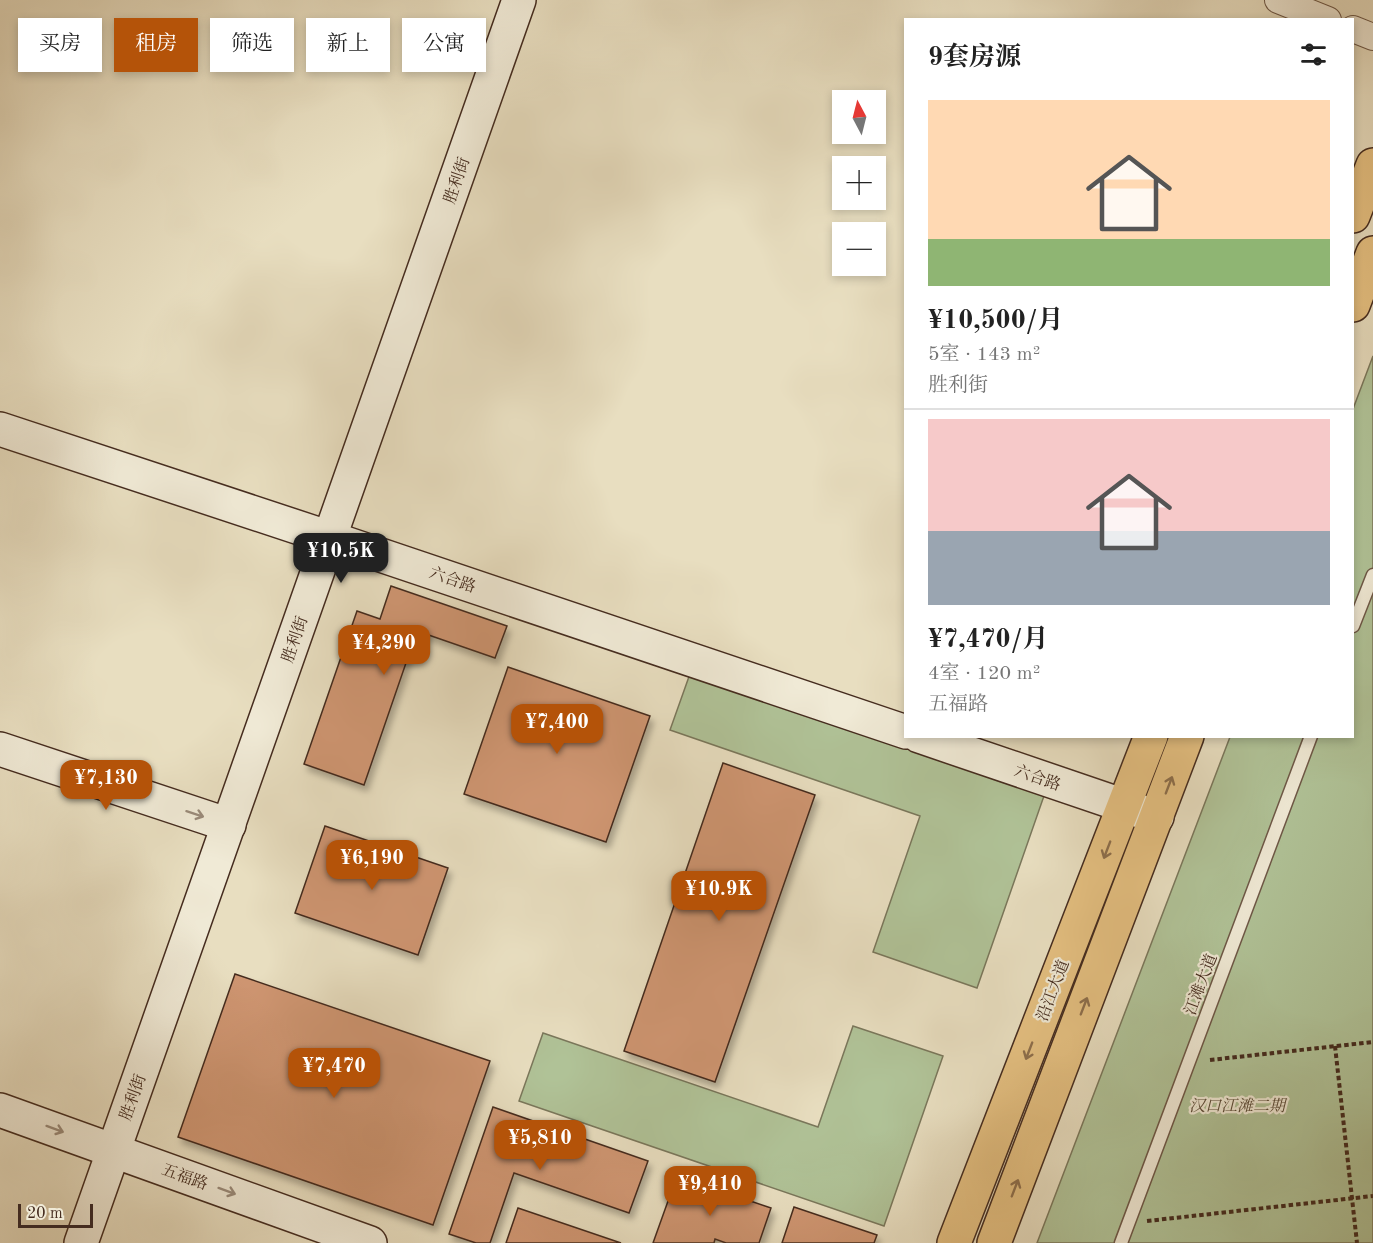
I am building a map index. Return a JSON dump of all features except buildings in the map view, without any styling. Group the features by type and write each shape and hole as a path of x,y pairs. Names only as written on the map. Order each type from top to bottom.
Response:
{"main road":[{"path":"1354,213 1373,165"},
{"path":"1354,302 1373,252"},
{"name":"沿江大道","path":"954,1243 1150,738"},
{"path":"994,1243 1186,738"}],"street":[{"name":"胜利街","path":"81,1243 519,0"},
{"path":"1278,0 1323,18"},
{"path":"1354,29 1373,37"},
{"name":"六合路","path":"0,429 904,731"},
{"name":"六合路","path":"925,738 1157,817"},
{"path":"0,749 229,825"},
{"name":"五福路","path":"0,1110 370,1243"}],"lane":[{"path":"1354,623 1373,575"},
{"name":"江滩大道","path":"1121,1243 1310,738"}],"path":[{"path":"1188,1062 1373,1042"},
{"path":"1335,1046 1357,1243"},
{"path":"1127,1223 1373,1196"}],"green space":[{"name":"汉口江滩二期","path":"1373,356 1373,1243 1037,1243 1230,738 1354,738 1354,406"},
{"path":"691,671 1045,793 977,988 873,952 920,816 670,730"},
{"path":"853,1026 943,1056 884,1226 519,1101 543,1033 818,1127"}]}
